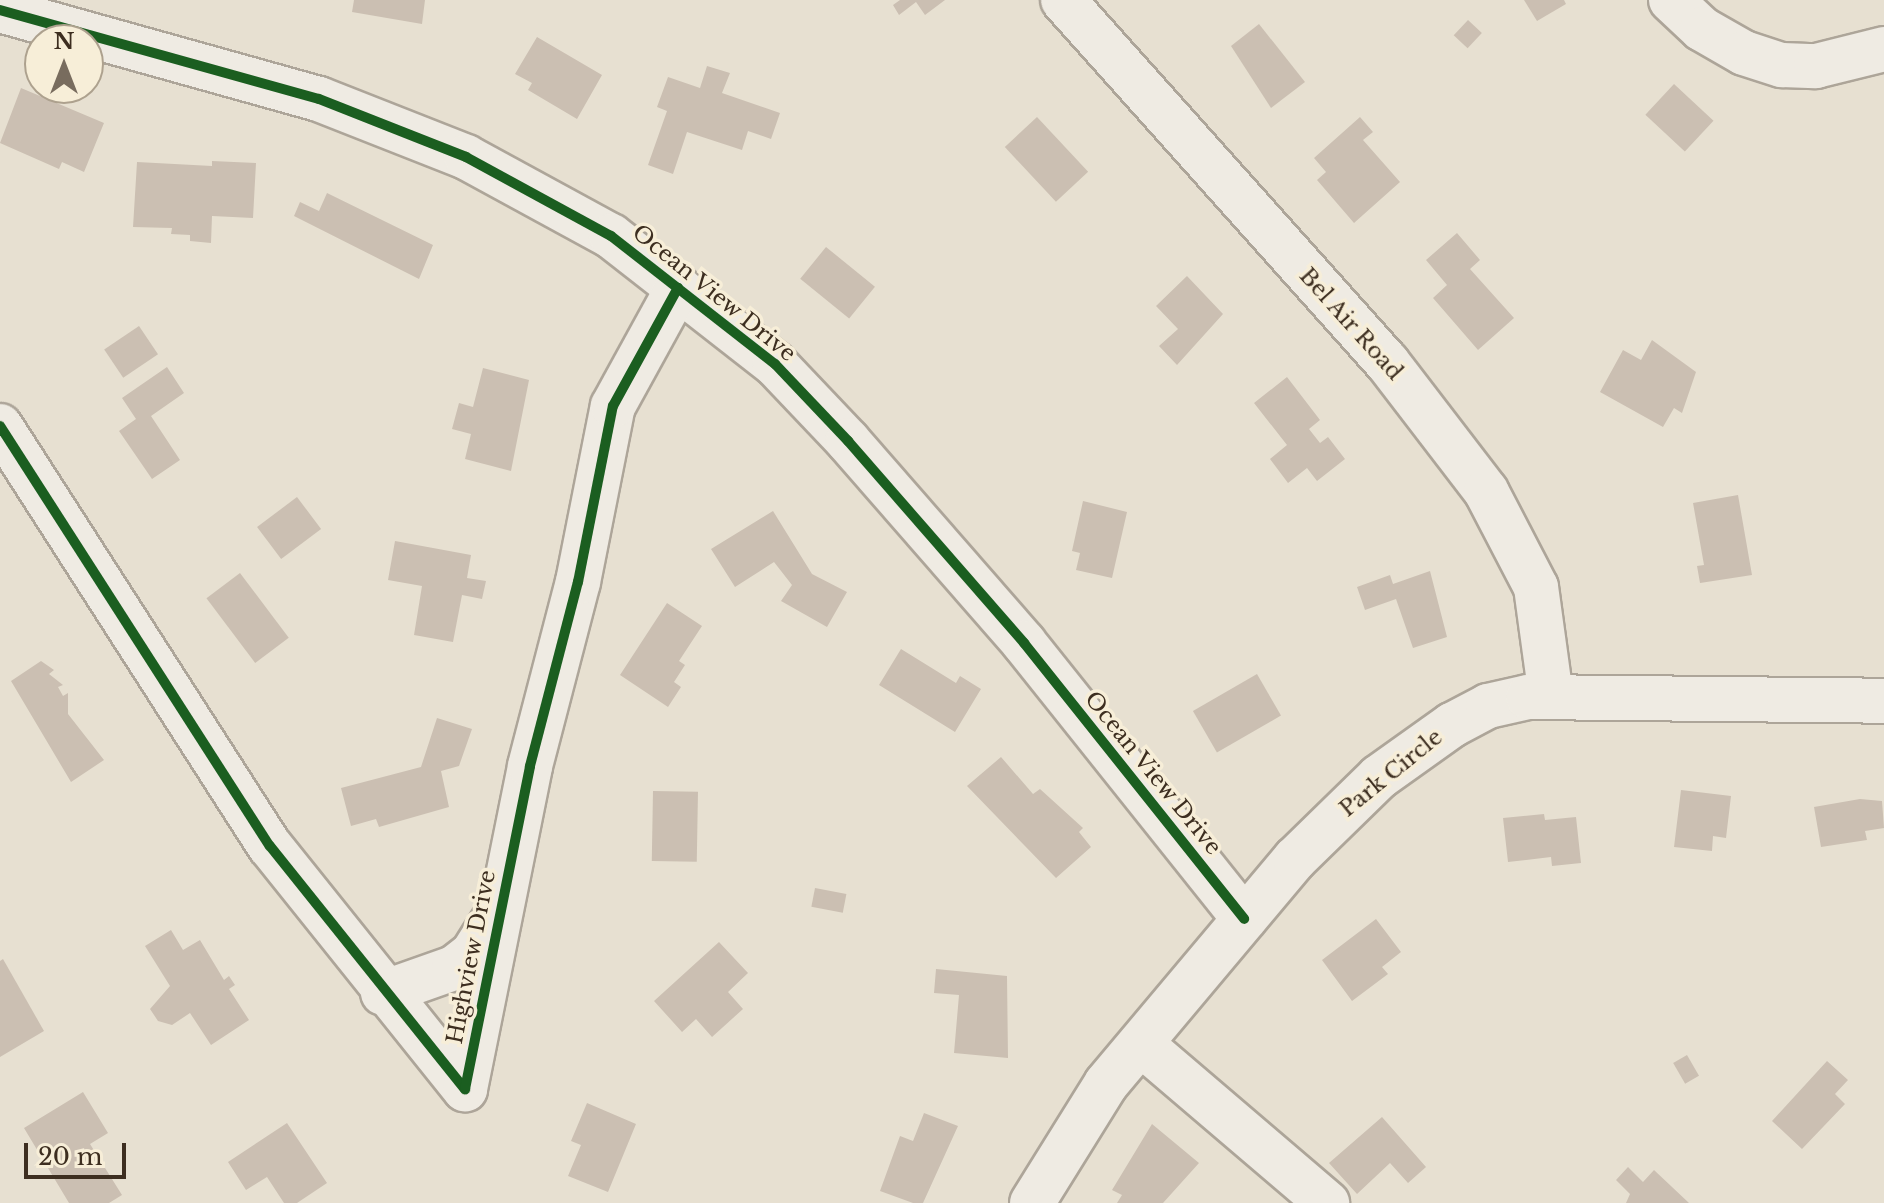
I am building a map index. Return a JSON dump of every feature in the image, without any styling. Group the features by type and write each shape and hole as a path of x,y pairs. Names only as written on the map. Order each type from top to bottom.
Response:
{"street":[{"name":"Bel Air Road","path":"1063,0 1387,362 1486,491 1536,587 1551,697"},
{"path":"1671,0 1733,47 1782,65 1816,66 1884,49"},
{"name":"Ocean View Drive","path":"0,10 319,99 466,157 611,236 775,364 848,441 1024,643 1244,919"},
{"name":"Highview Drive","path":"0,426 270,846 383,993 465,1089 502,905 613,406 678,288"},
{"name":"Park Circle","path":"1032,1203 1071,1135 1244,919 1379,777 1488,706 1551,697 1884,701"},
{"path":"383,993 454,968 473,953 502,905"},
{"path":"1141,1044 1327,1203"}],"building":[{"path":"354,0 425,0 422,24 352,12"},
{"path":"900,0 945,0 925,15 916,2 899,15 893,5"},
{"path":"1524,0 1564,0 1566,4 1537,21"},
{"path":"1468,20 1482,33 1468,48 1454,35"},
{"path":"1259,24 1305,82 1271,108 1231,46"},
{"path":"537,37 602,75 577,119 528,90 532,83 515,74"},
{"path":"707,66 730,73 722,93 780,113 771,139 748,131 742,150 687,132 673,174 648,165 667,111 657,107 668,77 700,88"},
{"path":"1674,84 1713,121 1685,152 1645,115"},
{"path":"21,88 24,89 24,104 59,104 104,123 84,172 62,162 59,169 0,143"},
{"path":"1037,117 1088,172 1056,202 1005,147"},
{"path":"1360,117 1373,132 1363,140 1400,182 1354,223 1317,180 1326,172 1314,158"},
{"path":"212,161 256,163 253,218 212,216 211,243 190,241 190,235 171,234 172,228 133,227 137,162 212,166"},
{"path":"327,193 433,245 419,279 294,216 300,202 319,211"},
{"path":"1457,233 1480,260 1470,269 1514,318 1478,350 1433,298 1447,285 1426,260"},
{"path":"826,247 875,287 849,319 800,279"},
{"path":"1187,276 1223,314 1177,365 1159,346 1178,329 1156,306"},
{"path":"139,326 158,354 123,378 104,349"},
{"path":"1652,340 1696,372 1682,413 1674,408 1663,427 1600,392 1623,350 1641,360"},
{"path":"167,367 184,393 151,416 180,460 152,479 119,431 136,419 122,398"},
{"path":"483,368 529,380 511,471 465,459 471,434 452,429 459,403 473,407"},
{"path":"1287,377 1320,420 1309,429 1320,443 1328,437 1345,459 1317,481 1307,468 1288,483 1270,459 1287,445 1254,403"},
{"path":"1738,495 1752,575 1700,583 1697,566 1704,565 1693,503"},
{"path":"297,497 321,529 281,559 257,527"},
{"path":"1083,501 1127,512 1112,578 1076,570 1080,553 1072,551"},
{"path":"773,511 812,574 847,592 827,627 781,601 792,585 774,562 735,587 711,549"},
{"path":"395,541 471,555 467,578 486,581 482,599 462,595 453,642 414,635 422,586 388,580"},
{"path":"1430,571 1447,637 1413,648 1396,599 1365,610 1357,587 1390,575 1393,584"},
{"path":"240,573 289,638 255,663 206,598"},
{"path":"667,603 702,626 679,661 685,665 674,682 681,687 668,707 620,675"},
{"path":"901,649 956,683 960,676 981,689 955,732 879,685"},
{"path":"41,661 54,670 49,674 63,685 58,687 63,696 68,693 68,714 104,760 71,782 11,681"},
{"path":"1257,674 1281,716 1217,753 1193,711"},
{"path":"437,718 472,729 459,766 441,771 449,807 379,827 376,819 351,826 341,788 421,767"},
{"path":"1001,757 1033,794 1040,789 1083,828 1079,832 1091,847 1056,878 967,786"},
{"path":"1681,790 1731,796 1726,838 1713,836 1712,851 1674,847"},
{"path":"653,791 698,792 697,862 652,861"},
{"path":"1860,799 1882,801 1884,828 1865,831 1867,840 1821,847 1814,807"},
{"path":"1544,814 1545,820 1576,817 1581,863 1552,866 1551,857 1508,862 1503,818"},
{"path":"815,888 846,894 843,913 811,907"},
{"path":"1376,919 1401,952 1382,967 1388,974 1352,1001 1322,960"},
{"path":"171,930 183,950 200,940 224,980 229,976 235,985 229,989 249,1020 211,1045 190,1013 172,1025 158,1021 150,1009 170,986 145,946"},
{"path":"719,942 748,973 728,992 743,1009 712,1037 696,1019 682,1032 654,1001"},
{"path":"3,959 44,1031 0,1057 0,961"},
{"path":"936,969 1007,976 1008,1058 954,1053 959,995 934,993"},
{"path":"1687,1055 1699,1076 1685,1084 1673,1063"},
{"path":"1827,1061 1848,1080 1835,1094 1845,1104 1802,1149 1772,1121"},
{"path":"83,1092 108,1133 90,1144 122,1195 109,1203 69,1203 24,1128"},
{"path":"587,1103 636,1124 608,1192 568,1176 581,1145 571,1141"},
{"path":"924,1113 958,1126 923,1203 913,1203 880,1191 900,1136 913,1141"},
{"path":"1382,1117 1426,1167 1408,1183 1390,1163 1357,1194 1329,1163"},
{"path":"287,1123 327,1183 297,1203 284,1203 267,1177 246,1190 228,1162"},
{"path":"1152,1124 1199,1163 1163,1203 1117,1203 1122,1195 1112,1190"},
{"path":"1628,1167 1643,1182 1654,1170 1689,1203 1626,1203 1630,1194 1616,1180"}],"cycle path":[{"path":"0,10 319,99 466,157 611,236 775,364 848,441 1024,643 1244,919"},
{"path":"0,426 270,846 465,1089 530,766 578,582 613,406 678,288"}]}
